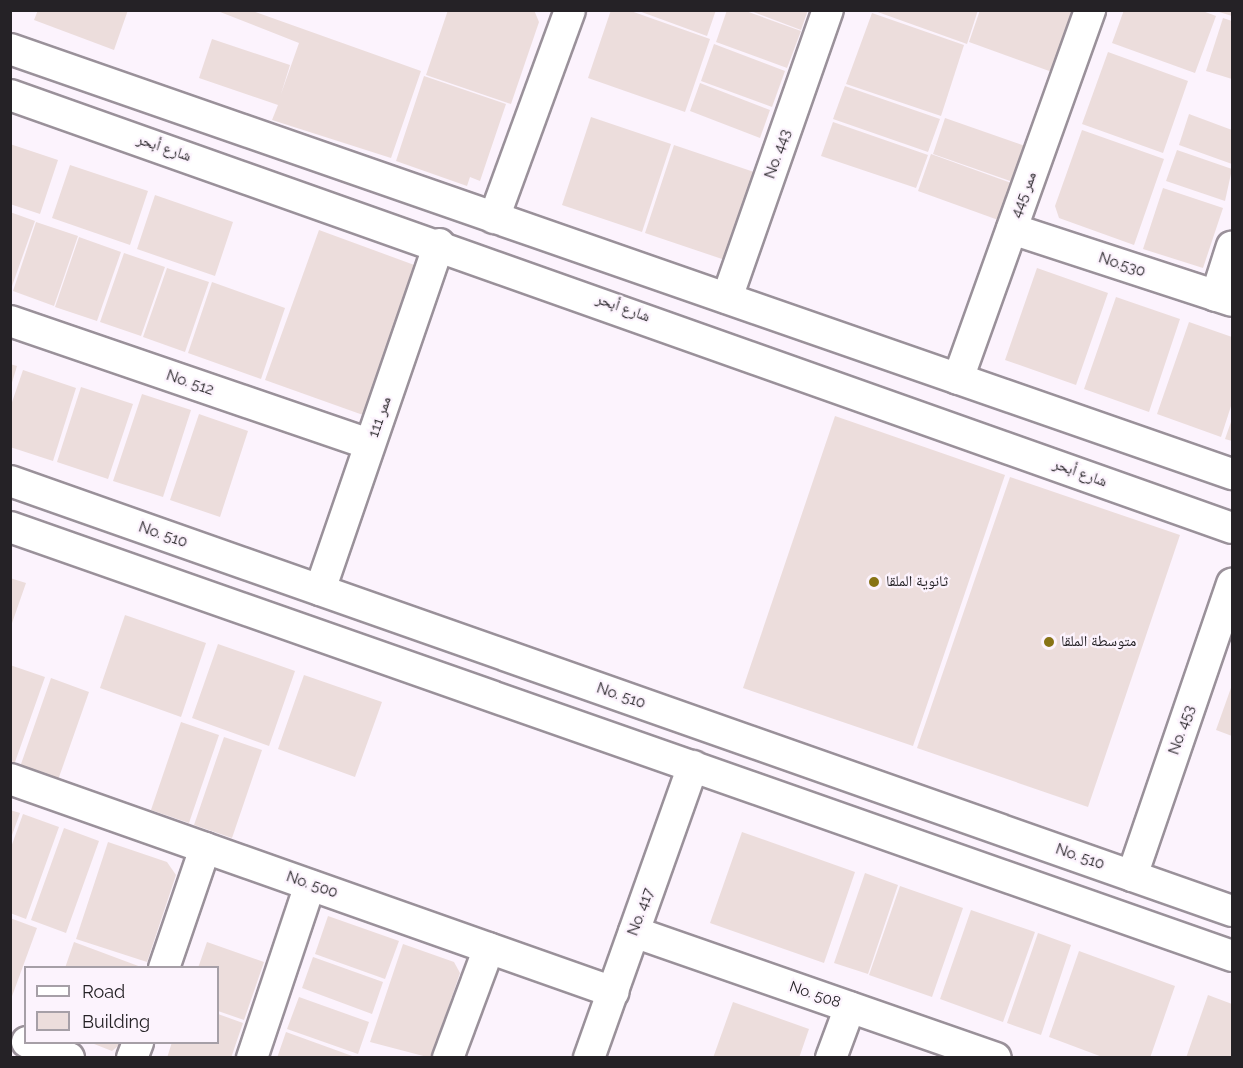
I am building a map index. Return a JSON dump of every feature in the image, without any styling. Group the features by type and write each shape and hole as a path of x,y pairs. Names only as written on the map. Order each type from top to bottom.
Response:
{"street":[{"path":"494,218 570,10"},
{"name":"No. 443","path":"727,298 828,10"},
{"name":"ممر 445","path":"958,379 1090,10"},
{"path":"10,50 1233,474"},
{"name":"شارع أبحر","path":"10,95 439,244 1233,528"},
{"name":"No.530","path":"1012,229 1224,298"},
{"name":"ممر 111","path":"320,590 439,244"},
{"path":"1224,298 1233,246"},
{"name":"No. 512","path":"10,321 370,444"},
{"name":"No. 510","path":"10,481 1233,911"},
{"path":"10,527 1233,956"},
{"name":"No. 453","path":"1132,876 1233,584"},
{"name":"No. 417","path":"589,1058 692,766 704,725"},
{"name":"No. 500","path":"10,779 613,992"},
{"path":"165,966 205,848"},
{"path":"252,1058 310,885"},
{"name":"No. 508","path":"634,932 996,1058"},
{"path":"448,1058 489,948"},
{"path":"831,1058 850,1007"},
{"path":"31,1044 69,1058"}],"building":[{"path":"38,10 128,10 114,50 34,20"},
{"path":"215,10 250,10 421,71 391,158 272,120 278,105 199,78 212,39 290,65 281,94 299,43"},
{"path":"448,10 534,10 539,22 511,104 426,75"},
{"path":"611,10 628,10 710,39 685,112 588,78"},
{"path":"636,10 716,10 707,36"},
{"path":"727,10 743,10 801,31 787,68 716,42"},
{"path":"748,10 808,10 801,30"},
{"path":"872,10 978,10 967,44"},
{"path":"980,10 1074,10 1052,72 969,42"},
{"path":"1124,10 1200,10 1216,16 1195,73 1112,43"},
{"path":"1232,10 1232,16 1216,11"},
{"path":"872,13 964,45 941,116 846,84"},
{"path":"1223,18 1232,21 1232,79 1206,71"},
{"path":"714,44 785,71 772,107 701,81"},
{"path":"1108,52 1188,81 1163,153 1082,124"},
{"path":"424,76 506,104 480,181 470,177 467,186 396,161"},
{"path":"700,83 770,110 760,138 690,111"},
{"path":"845,86 940,119 928,152 833,119"},
{"path":"1189,114 1232,130 1232,164 1179,145"},
{"path":"591,117 671,144 642,232 562,205"},
{"path":"945,118 1025,146 1013,182 933,154"},
{"path":"833,122 928,155 916,188 821,156"},
{"path":"1082,130 1164,159 1134,245 1059,218 1055,206"},
{"path":"10,144 58,160 40,214 10,204"},
{"path":"674,145 754,172 725,260 645,233"},
{"path":"1177,150 1232,169 1225,201 1166,181"},
{"path":"931,154 1014,184 1001,221 918,191"},
{"path":"70,165 148,191 130,245 52,218"},
{"path":"1163,188 1223,208 1203,268 1143,249"},
{"path":"155,195 233,222 215,276 137,249"},
{"path":"10,212 35,221 11,289 10,289"},
{"path":"36,222 78,236 54,306 13,291"},
{"path":"319,230 417,266 363,415 265,380"},
{"path":"79,237 121,252 97,321 55,307"},
{"path":"124,253 165,267 141,336 100,322"},
{"path":"167,268 209,282 185,352 143,337"},
{"path":"1037,268 1108,293 1076,385 1005,360"},
{"path":"212,282 285,308 261,379 188,353"},
{"path":"1116,297 1180,319 1149,412 1084,389"},
{"path":"1189,322 1232,337 1232,403 1221,437 1157,414"},
{"path":"10,364 17,366 11,386 10,386"},
{"path":"23,370 76,388 53,461 10,447 10,408"},
{"path":"81,387 133,404 108,479 57,462"},
{"path":"142,394 191,410 163,497 113,481"},
{"path":"199,414 248,431 220,517 170,500"},
{"name":"ثانوية الملقا","path":"835,416 1005,475 913,746 743,688"},
{"path":"1232,419 1232,441 1225,439"},
{"name":"متوسطة الملقا","path":"1010,477 1180,535 1088,807 917,748"},
{"path":"10,578 26,583 11,626 10,626"},
{"path":"125,615 206,643 181,717 100,688"},
{"path":"218,644 295,671 269,746 192,718"},
{"path":"10,665 45,677 14,765 10,764"},
{"path":"304,675 382,702 355,777 278,749"},
{"path":"51,678 89,692 58,780 20,767"},
{"path":"1232,685 1232,736 1216,730"},
{"path":"181,722 219,735 189,823 151,810"},
{"path":"224,737 262,750 232,838 194,825"},
{"path":"10,810 20,813 11,838 10,838"},
{"path":"23,814 59,827 26,919 10,913 10,850"},
{"path":"64,828 99,841 66,933 31,920"},
{"path":"742,832 855,872 824,963 710,923"},
{"path":"108,842 167,862 176,875 147,962 76,939"},
{"path":"865,873 898,885 868,974 834,963"},
{"path":"900,886 963,908 932,997 869,975"},
{"path":"971,910 1035,932 1003,1022 940,999"},
{"path":"328,916 399,941 385,979 315,954"},
{"path":"10,918 37,928 11,999 10,999"},
{"path":"1038,933 1071,945 1041,1035 1007,1023"},
{"path":"74,942 138,966 66,966"},
{"path":"207,942 264,962 244,1020 219,1011 219,966 199,966"},
{"path":"403,944 454,962 460,973 431,1058 370,1042"},
{"path":"1079,951 1175,986 1150,1058 1105,1058 1049,1037"},
{"path":"313,957 383,982 372,1014 302,988"},
{"path":"1208,995 1232,1004 1232,1058 1186,1058"},
{"path":"299,997 369,1022 358,1054 287,1029"},
{"path":"733,1002 809,1029 799,1058 713,1058"},
{"path":"219,1014 243,1023 231,1058 167,1058 171,1044 219,1044"},
{"path":"286,1032 355,1057 355,1058 277,1058"},
{"path":"94,1044 121,1044 112,1051"}],"place":[{"name":"ثانوية الملقا","path":"874,582"},
{"name":"متوسطة الملقا","path":"1049,642"}]}
